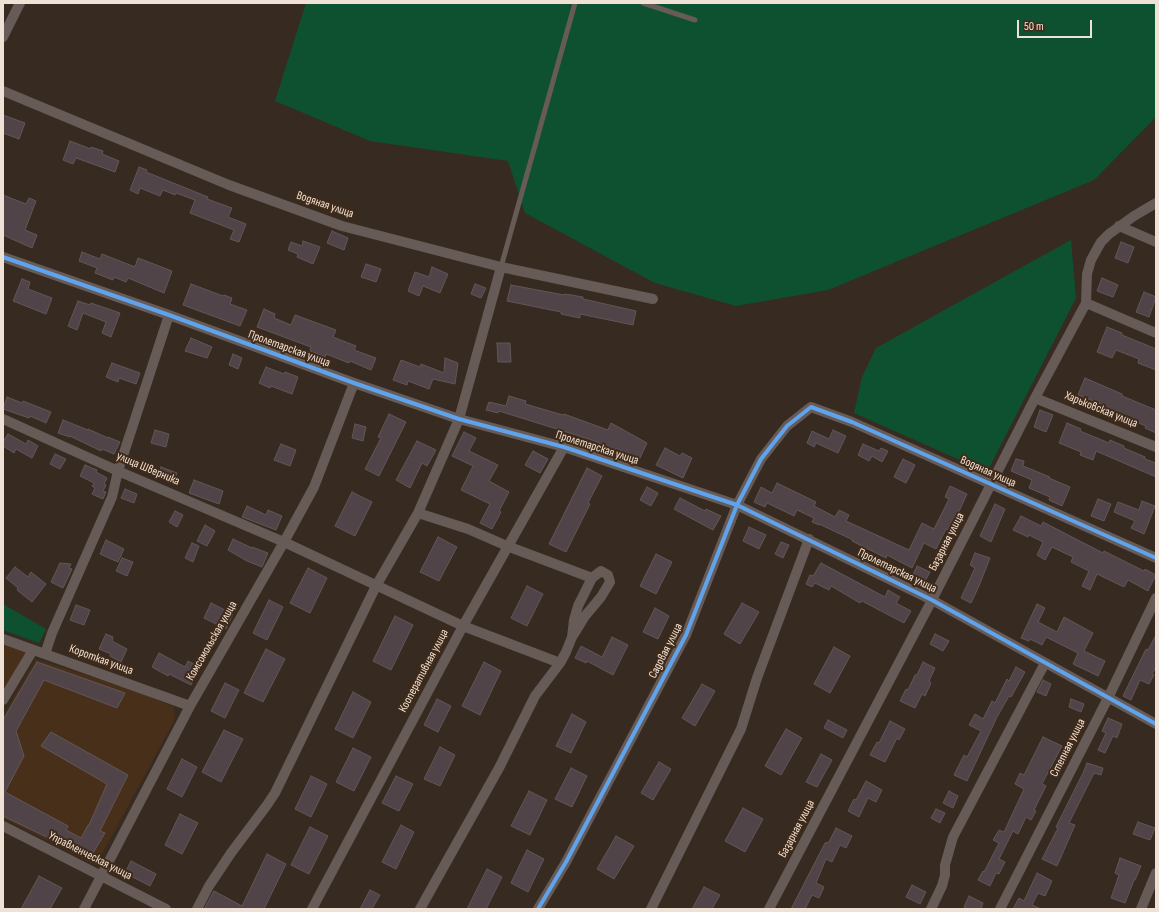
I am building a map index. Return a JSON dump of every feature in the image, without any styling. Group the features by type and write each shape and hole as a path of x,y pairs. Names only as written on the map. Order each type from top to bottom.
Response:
{"street":[{"path":"3,37 20,3"},
{"name":"Водяная улица","path":"3,91 228,185 335,223 501,267 653,299"},
{"name":"Базарная улица","path":"769,909 932,600 1035,398 1086,303 1087,274 1091,260 1101,242 1109,234 1156,203"},
{"path":"1119,226 1156,242"},
{"name":"Пролетарская улица","path":"3,257 169,315 354,383 459,419 564,447 737,505 932,600 1156,724"},
{"path":"197,909 209,886 231,853 268,805 275,793 376,586 418,513 459,419 501,267"},
{"path":"1086,303 1156,333"},
{"path":"45,654 52,633 112,497 118,471 169,315"},
{"name":"Комсомольская улица","path":"84,909 190,706 314,487 354,383"},
{"name":"Харьковская улица","path":"1035,398 1156,447"},
{"name":"Водяная улица","path":"811,407 852,422 1156,558"},
{"name":"Садовая улица","path":"538,909 566,862 686,635 737,505 761,459 787,426 811,407"},
{"name":"улица Шверника","path":"3,419 118,471 284,542 463,626 560,663"},
{"name":"Кооперативная улица","path":"312,909 463,626 564,447"},
{"path":"418,513 468,529 507,546 592,578"},
{"path":"651,909 741,729 757,678 809,539"},
{"path":"420,909 536,696 560,663 572,637 585,616 601,597 610,582 608,575 601,571 592,578 578,606 574,620 572,637"},
{"name":"Степная улица","path":"1000,909 1108,698 1156,598"},
{"name":"Короткая улица","path":"3,639 190,706"},
{"path":"3,700 33,650"},
{"path":"931,909 942,886 945,874 945,865 953,838 1045,663"},
{"name":"Управленческая улица","path":"3,826 166,909"},
{"path":"1141,909 1156,873"}],"lane":[{"path":"501,267 575,3"},
{"path":"643,3 695,20"}],"shaded area":[{"path":"3,643 27,652 3,692"},
{"path":"36,659 133,690 174,707 175,719 96,865 3,818 3,716"}],"green space":[{"path":"306,3 1156,3 1156,117 1094,180 828,290 736,306 655,283 525,213 508,161 370,141 275,101"},
{"path":"1071,240 1076,298 987,472 854,413 862,377 876,348"},
{"path":"3,604 46,629 39,643 3,630"}],"building":[{"path":"3,115 25,123 19,139 3,133"},
{"path":"70,141 91,149 91,147 103,151 102,154 119,161 115,172 76,158 73,164 63,160"},
{"path":"139,167 147,170 146,172 208,197 207,199 232,208 228,217 246,224 239,242 230,239 234,230 190,213 195,200 163,190 160,196 140,188 138,194 130,190"},
{"path":"3,195 26,204 29,198 36,201 25,230 37,235 32,248 3,235"},
{"path":"332,231 348,238 344,250 327,243"},
{"path":"303,241 320,247 313,264 297,257 298,254 288,250 291,242 302,246"},
{"path":"1121,242 1134,247 1128,263 1115,258"},
{"path":"82,252 100,259 102,254 135,267 138,258 172,271 164,293 128,278 126,282 114,277 113,280 95,273 97,268 79,261"},
{"path":"366,264 381,269 376,282 361,277"},
{"path":"432,267 448,274 440,293 423,286 419,296 408,291 415,272 429,277"},
{"path":"1102,278 1118,285 1113,297 1097,291"},
{"path":"22,279 30,282 28,289 52,298 46,314 13,301"},
{"path":"191,284 232,298 230,304 247,310 240,326 183,305"},
{"path":"475,284 486,288 481,298 471,294"},
{"path":"511,285 583,297 583,299 636,311 633,325 580,314 580,318 561,314 561,312 507,301"},
{"path":"1144,292 1156,297 1149,317 1136,312"},
{"path":"78,301 90,305 91,303 120,313 111,337 102,333 106,322 83,313 77,330 68,326"},
{"path":"264,309 275,314 274,318 291,325 295,315 336,330 333,337 356,346 354,350 376,358 371,370 350,361 349,363 326,354 325,357 310,351 311,347 257,327"},
{"path":"1107,327 1156,349 1156,370 1138,363 1139,359 1116,350 1112,358 1097,352"},
{"path":"191,338 212,347 207,358 185,351"},
{"path":"497,343 510,343 511,362 498,362"},
{"path":"233,354 242,358 238,369 229,365"},
{"path":"445,358 458,363 455,384 433,379 429,389 408,381 407,385 393,380 401,360 420,367 421,364 444,373"},
{"path":"112,363 140,373 136,384 119,378 118,382 106,377"},
{"path":"266,367 284,374 285,372 298,377 292,394 271,386 270,388 259,383"},
{"path":"1085,378 1122,394 1122,396 1156,410 1156,433 1145,428 1146,426 1100,407 1101,404 1078,395"},
{"path":"509,396 526,401 525,404 563,415 564,414 608,430 611,423 647,443 639,460 616,448 614,451 595,441 499,411 498,413 486,410 489,402 506,406"},
{"path":"7,397 22,403 23,401 51,412 46,423 30,416 29,418 3,409"},
{"path":"1040,410 1053,415 1046,432 1034,427"},
{"path":"389,414 406,422 379,476 365,469 381,438 378,437"},
{"path":"63,420 120,442 114,454 102,449 101,451 70,436 58,433"},
{"path":"1067,423 1081,429 1080,431 1109,443 1110,440 1124,446 1124,448 1156,463 1156,477 1096,451 1093,460 1080,455 1081,452 1059,443"},
{"path":"355,424 366,427 363,441 352,438"},
{"path":"155,430 169,434 166,447 151,443"},
{"path":"833,430 846,436 838,453 816,443 814,447 807,443 812,431 829,439"},
{"path":"464,432 476,438 469,451 498,465 489,481 509,492 492,529 480,523 490,504 461,490 473,466 452,456"},
{"path":"8,434 26,444 28,440 38,446 32,458 16,449 14,453 3,446 3,442"},
{"path":"417,441 436,450 427,466 422,463 410,488 396,480"},
{"path":"281,444 296,450 290,466 274,460"},
{"path":"863,444 879,451 881,448 888,451 882,462 872,456 869,461 858,455"},
{"path":"665,448 680,456 682,453 692,458 683,478 656,465"},
{"path":"533,451 548,459 540,473 525,465"},
{"path":"55,454 66,459 60,469 50,464"},
{"path":"903,459 915,465 906,483 894,477"},
{"path":"1016,459 1024,461 1023,466 1070,487 1062,506 1049,500 1050,497 1029,488 1032,480 1011,471"},
{"path":"85,465 97,470 96,472 107,478 104,484 106,485 103,491 106,492 103,499 92,494 95,488 92,486 94,483 80,476"},
{"path":"161,467 177,473 174,480 159,474"},
{"path":"587,468 602,476 566,552 549,544"},
{"path":"194,480 223,491 219,504 189,493"},
{"path":"777,483 816,502 814,506 835,517 839,510 849,515 846,521 909,550 922,523 934,529 949,499 945,497 950,486 967,494 950,531 946,529 936,549 924,543 912,568 887,555 886,558 852,541 853,540 812,522 814,518 797,510 794,516 767,503 765,507 754,502 761,487 772,493"},
{"path":"647,487 658,493 651,506 640,500"},
{"path":"125,489 137,494 134,503 121,498"},
{"path":"352,492 372,502 355,536 335,526"},
{"path":"680,498 705,511 706,509 721,516 713,530 674,509"},
{"path":"1098,499 1111,504 1104,521 1091,516"},
{"path":"1142,501 1155,506 1144,534 1131,528 1135,521 1114,512 1118,502 1139,510"},
{"path":"995,504 1005,509 991,542 980,536"},
{"path":"247,506 266,515 268,510 282,516 276,530 242,517"},
{"path":"175,511 183,515 177,527 169,522"},
{"path":"1021,516 1041,526 1043,522 1103,553 1104,551 1144,571 1145,569 1156,575 1148,591 1128,580 1124,587 1097,574 1090,590 1082,586 1089,571 1071,562 1073,557 1052,547 1045,560 1037,555 1043,542 1029,535 1028,537 1013,530"},
{"path":"205,525 215,531 207,546 197,541"},
{"path":"749,527 766,535 759,549 743,541"},
{"path":"438,537 457,547 439,581 420,572"},
{"path":"233,539 252,548 268,553 262,567 247,561 228,550"},
{"path":"106,540 124,549 118,562 100,554"},
{"path":"781,542 789,545 783,558 775,554"},
{"path":"192,543 199,546 193,562 185,558"},
{"path":"975,553 990,558 971,603 961,598 975,568 970,565"},
{"path":"656,554 672,562 656,594 640,586"},
{"path":"122,558 133,562 127,576 116,571"},
{"path":"60,563 71,564 69,568 72,569 63,588 51,582"},
{"path":"821,563 885,597 888,590 900,597 896,603 911,611 904,623 862,601 860,603 831,586 829,590 815,583 812,587 806,584 810,575 813,576"},
{"path":"917,566 930,572 924,583 912,577"},
{"path":"15,567 28,577 31,572 46,584 32,602 17,590 18,588 6,578"},
{"path":"308,568 327,578 310,613 290,603"},
{"path":"527,586 543,594 527,626 511,618"},
{"path":"269,600 283,607 267,640 253,633"},
{"path":"211,603 233,614 226,629 204,618"},
{"path":"742,603 759,612 740,644 724,634"},
{"path":"1037,604 1045,608 1038,622 1057,632 1064,617 1093,633 1084,651 1105,661 1098,676 1073,664 1078,653 1046,637 1042,645 1030,639 1029,641 1021,638"},
{"path":"76,605 90,610 84,625 70,620"},
{"path":"655,608 669,616 658,639 643,632"},
{"path":"395,616 413,625 391,670 373,661"},
{"path":"106,634 113,637 112,641 127,649 121,662 110,656 111,654 99,649"},
{"path":"935,634 949,641 943,651 930,644"},
{"path":"1156,635 1156,667 1152,674 1154,675 1149,684 1140,680 1131,700 1123,696 1146,649 1148,650"},
{"path":"612,637 628,645 613,675 587,661 586,663 575,658 581,646 602,657"},
{"path":"834,647 850,656 830,693 814,684"},
{"path":"266,649 285,659 263,702 244,693"},
{"path":"159,653 185,667 188,661 200,667 191,685 169,674 168,676 152,667"},
{"path":"37,662 125,693 117,708 44,680 16,731 24,756 5,792 68,826 66,830 81,838 89,825 107,784 41,746 51,732 128,775 100,831 105,833 90,858 3,816 3,720"},
{"path":"484,662 501,671 480,715 462,706"},
{"path":"923,662 935,668 929,681 931,683 925,696 922,694 915,708 900,701 906,689 908,690 915,675 917,675"},
{"path":"1016,667 1025,672 1011,697 1009,696 997,717 967,781 954,775 964,755 967,757 981,731 969,725 975,714 983,719 992,701 995,703 1007,679 1009,681"},
{"path":"1043,680 1051,684 1046,696 1037,692"},
{"path":"225,683 239,690 225,718 211,711"},
{"path":"702,684 715,691 695,726 682,718"},
{"path":"353,692 371,702 353,738 335,729"},
{"path":"437,699 451,706 438,732 424,725"},
{"path":"1071,699 1084,704 1081,712 1069,707"},
{"path":"572,714 586,722 571,753 556,746"},
{"path":"1108,718 1122,724 1117,738 1113,736 1105,753 1098,750 1106,733 1102,731"},
{"path":"828,720 847,730 843,738 824,728"},
{"path":"890,721 905,729 899,740 897,738 885,762 870,755 877,742 879,743"},
{"path":"786,729 802,738 781,775 765,766"},
{"path":"224,730 243,739 221,782 202,772"},
{"path":"1043,737 1062,746 1042,784 1046,786 1034,810 1036,811 1031,820 1026,817 1018,834 1013,831 999,859 1005,862 999,874 996,873 990,886 978,880 983,871 984,872 999,843 993,840 999,830 1004,832 1024,789 1015,784 1020,773 1024,775"},
{"path":"440,747 455,755 440,786 424,779"},
{"path":"353,748 371,757 354,791 336,782"},
{"path":"821,754 832,760 817,787 806,782"},
{"path":"182,759 197,767 182,797 167,789"},
{"path":"659,762 671,769 653,800 641,793"},
{"path":"1087,763 1103,768 1101,775 1094,773 1069,823 1075,825 1057,866 1042,859 1058,828 1056,827"},
{"path":"571,768 587,776 572,807 555,799"},
{"path":"311,776 327,784 311,817 295,809"},
{"path":"396,776 413,784 399,811 382,803"},
{"path":"866,781 882,790 876,802 868,798 859,817 848,811 854,799 856,800"},
{"path":"529,791 547,800 530,835 511,826"},
{"path":"949,791 958,796 953,808 943,803"},
{"path":"743,808 763,819 745,852 725,841"},
{"path":"936,809 945,813 940,823 931,818"},
{"path":"180,814 198,823 182,854 165,845"},
{"path":"1138,822 1155,828 1150,840 1133,834"},
{"path":"401,825 414,832 396,869 382,862"},
{"path":"310,827 328,836 309,874 291,865"},
{"path":"836,828 852,836 846,848 840,845 832,862 826,859 816,883 824,887 819,898 812,895 805,909 791,909 825,843 829,842"},
{"path":"616,836 634,846 614,879 597,869"},
{"path":"527,850 544,859 528,892 511,883"},
{"path":"267,854 286,864 264,909 204,909 214,891 242,906"},
{"path":"1120,858 1141,866 1125,903 1111,898 1119,875 1115,873"},
{"path":"131,861 156,874 150,886 125,873"},
{"path":"487,869 502,877 486,909 467,909"},
{"path":"1037,873 1052,881 1045,896 1038,893 1032,905 1041,909 1013,909 1019,898 1024,901"},
{"path":"39,876 62,888 50,909 21,909"},
{"path":"912,885 926,892 920,904 906,897"},
{"path":"704,887 720,895 712,909 692,909"},
{"path":"370,890 380,895 372,909 360,909"},
{"path":"969,896 983,903 981,909 969,909 964,907"}],"cycle path":[{"path":"3,257 169,315 354,383 459,419 564,447 737,505 932,600 1156,724"},
{"path":"538,909 566,862 686,635 737,505 761,459 787,426 811,407 852,422 1156,558"}]}
